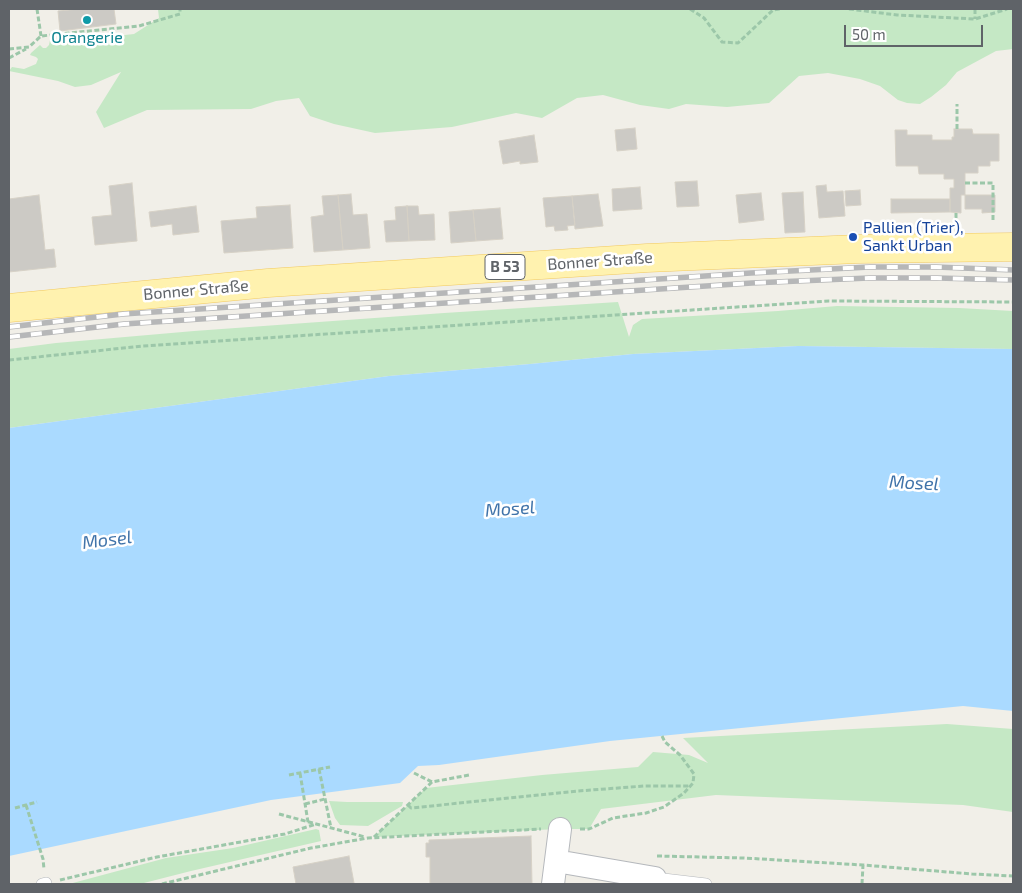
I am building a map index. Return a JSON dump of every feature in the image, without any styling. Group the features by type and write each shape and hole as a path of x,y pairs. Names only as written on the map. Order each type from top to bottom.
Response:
{"main road":[{"name":"Bonner Straße","path":"9,308 268,283 647,258 858,249 1013,247"}],"street":[{"path":"553,884 560,829"},
{"path":"556,861 655,878"}],"lane":[{"path":"655,878 706,884"}],"path":[{"path":"37,9 41,36"},
{"path":"9,58 29,47 41,36 139,26 180,14 180,9"},
{"path":"690,9 704,18 722,42 738,43 773,10 780,9"},
{"path":"850,9 897,15 976,19 1008,9"},
{"path":"975,9 976,19"},
{"path":"9,49 29,47"},
{"path":"957,104 957,129"},
{"path":"965,184 993,183 993,221"},
{"path":"9,360 143,346 828,301 1013,302"},
{"path":"162,884 311,848 368,838 589,829 613,818 646,814 664,807 684,793 693,783 694,774 680,755 665,742 662,736"},
{"path":"289,774 330,767"},
{"path":"319,769 331,828"},
{"path":"300,773 308,822"},
{"path":"414,773 432,782"},
{"path":"374,838 432,782 469,775"},
{"path":"408,805 411,808 578,791 644,786 690,786"},
{"path":"305,804 325,799"},
{"path":"15,808 37,802"},
{"path":"26,804 42,859"},
{"path":"279,814 368,838"},
{"path":"44,884 157,857 285,834 316,824"},
{"path":"649,856 744,858 1013,876"},
{"path":"862,884 864,865"}],"green space":[{"path":"158,9 1013,9 1013,49 996,51 957,72 946,85 920,104 898,100 880,86 860,79 828,73 799,76 769,103 727,107 686,104 669,109 640,105 603,95 577,98 542,118 516,113 452,127 375,133 334,124 310,116 299,98 276,101 251,109 147,110 104,128 96,112 121,72 91,85 75,87 58,81 9,71 12,67 24,69 36,64 38,59 30,55 31,53 40,45 46,48 50,40 62,39 63,42 134,34 159,18"},
{"path":"618,302 629,337 633,325 642,319 837,306 1013,311 1013,349 798,346 633,354 389,376 9,428 9,349 194,331"},
{"path":"947,724 1013,729 1013,812 963,805 716,795 601,809 589,829 374,837 426,788 542,775 638,767 653,752 689,755 708,763 683,738"},
{"path":"329,801 403,802 402,806 368,826 340,825 335,818"},
{"path":"316,829 319,830 321,841 140,884 69,884 166,858 233,848"}],"water":[{"name":"Mosel","path":"798,346 1013,349 1013,711 963,706 610,741 439,765 418,766 400,783 271,800 9,856 9,428 389,376 633,354"}],"building":[{"name":"Orangerie","path":"114,9 116,24 60,31 58,11"},
{"path":"635,128 637,149 617,151 615,130"},
{"path":"954,129 972,129 973,134 999,134 999,161 990,161 990,166 978,166 978,173 965,173 965,195 961,195 961,213 950,212 950,188 954,188 954,179 944,179 944,174 919,174 918,166 896,166 895,130 907,130 907,135 932,135 932,140 952,140"},
{"path":"534,135 538,162 520,164 520,161 503,164 499,141"},
{"path":"697,181 699,206 677,207 675,182"},
{"path":"132,183 137,241 95,245 92,217 112,215 109,186"},
{"path":"826,185 827,192 843,191 845,216 819,218 816,186"},
{"path":"640,187 642,209 613,211 612,189"},
{"path":"860,190 861,205 846,206 845,191"},
{"path":"803,192 805,232 785,233 782,193"},
{"path":"761,193 764,220 739,223 736,195"},
{"path":"351,194 353,215 367,214 370,248 343,250 338,195"},
{"path":"598,194 603,226 575,229 572,196"},
{"path":"39,195 45,250 54,249 56,267 9,272 9,199"},
{"path":"338,195 343,250 314,252 311,217 324,215 322,196"},
{"path":"965,195 995,195 995,212 982,213 982,209 965,209"},
{"path":"572,196 575,225 567,226 568,230 555,231 554,226 546,227 543,198"},
{"path":"891,199 950,199 950,212 891,213"},
{"path":"290,205 293,248 224,253 221,221 257,218 256,207"},
{"path":"196,206 199,232 173,235 172,224 151,227 149,212"},
{"path":"407,206 418,206 419,215 434,214 435,240 409,241"},
{"path":"407,206 409,241 386,242 384,221 396,220 395,207"},
{"path":"500,208 503,239 476,241 473,210"},
{"path":"473,210 476,241 451,243 449,212"},
{"path":"531,836 532,884 430,884 430,857 426,857 426,843 429,843 429,840"},
{"path":"349,856 354,883 296,884 293,867"}],"railway":[{"path":"9,327 123,314 751,273 870,267 1013,270"},
{"path":"9,337 124,324 752,283 869,278 1013,280"}],"place":[{"name":"Orangerie","path":"87,20"},
{"name":"Pallien (Trier), Sankt Urban","path":"853,237"}]}
